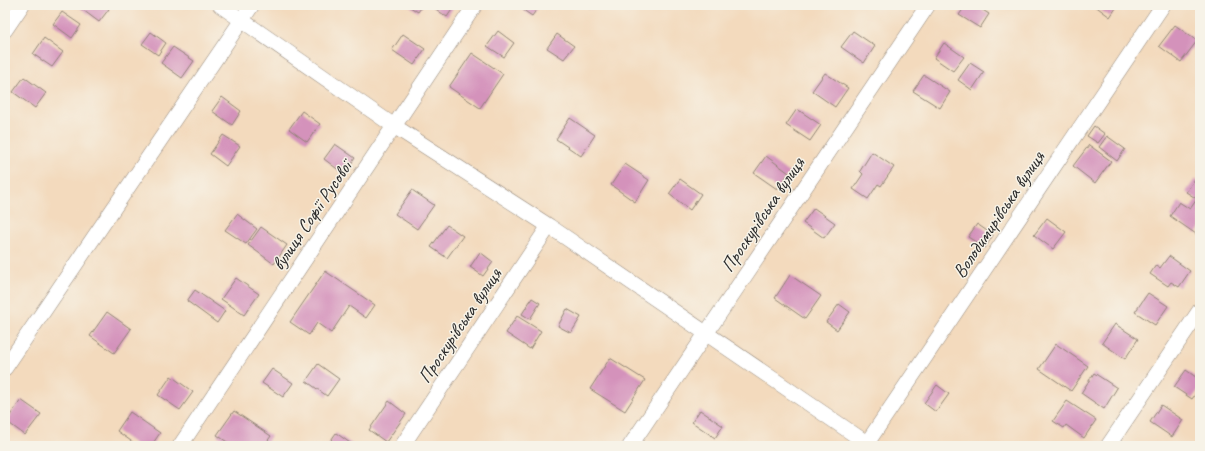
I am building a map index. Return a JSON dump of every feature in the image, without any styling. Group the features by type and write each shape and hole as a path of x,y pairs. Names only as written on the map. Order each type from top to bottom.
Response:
{"street":[{"path":"5,30 22,5"},
{"path":"220,5 394,126 549,226 868,445"},
{"path":"5,368 252,5"},
{"name":"вулиця Софії Русової","path":"180,446 475,5"},
{"name":"Проскурівська вулиця","path":"630,446 928,5"},
{"name":"Володимирівська вулиця","path":"868,445 1163,5"},
{"name":"Проскурівська вулиця","path":"402,446 549,226"},
{"path":"1108,446 1200,310"}],"building":[{"path":"80,5 103,5 109,9 99,22 79,7"},
{"path":"407,5 423,5 418,12"},
{"path":"430,5 455,5 447,17"},
{"path":"516,5 540,5 532,16"},
{"path":"584,5 594,5 591,9"},
{"path":"966,5 975,5 989,14 980,28 959,15"},
{"path":"1094,5 1118,5 1110,17"},
{"path":"62,12 81,25 72,38 53,24"},
{"path":"1175,25 1197,41 1181,62 1159,46"},
{"path":"498,31 514,43 504,57 487,46"},
{"path":"853,31 875,46 864,63 841,47"},
{"path":"151,32 166,43 158,55 142,44"},
{"path":"403,34 425,49 414,65 392,50"},
{"path":"557,34 574,46 564,59 547,48"},
{"path":"44,38 63,52 52,67 33,54"},
{"path":"944,43 964,57 953,71 934,58"},
{"path":"173,47 194,61 182,78 161,63"},
{"path":"472,53 503,74 480,108 449,87"},
{"path":"970,63 984,72 972,90 958,80"},
{"path":"825,73 848,88 835,107 812,91"},
{"path":"924,75 950,92 940,108 913,91"},
{"path":"24,77 46,93 35,108 13,92"},
{"path":"222,97 241,111 232,125 212,111"},
{"path":"797,109 821,125 810,141 786,125"},
{"path":"302,111 320,124 307,142 289,129"},
{"path":"570,118 595,135 581,156 556,139"},
{"path":"1094,126 1105,134 1098,143 1087,136"},
{"path":"223,135 240,146 226,166 210,154"},
{"path":"1107,136 1125,149 1117,161 1099,147"},
{"path":"335,144 355,158 344,174 324,159"},
{"path":"1089,145 1111,161 1095,183 1073,166"},
{"path":"872,152 894,167 881,186 878,184 868,199 853,189 863,174 860,171"},
{"path":"766,156 789,173 777,189 754,173"},
{"path":"625,164 649,180 635,202 611,185"},
{"path":"680,179 701,194 690,210 669,194"},
{"path":"1195,179 1200,183 1200,228 1196,234 1170,216 1179,202 1190,209 1197,199 1186,192"},
{"path":"412,190 434,205 417,229 395,214"},
{"path":"814,208 835,223 824,238 803,223"},
{"path":"237,214 257,229 246,244 225,230"},
{"path":"1047,218 1066,232 1053,249 1034,235"},
{"path":"977,224 993,235 985,248 968,237"},
{"path":"447,225 463,236 447,258 431,247"},
{"path":"261,227 287,245 274,264 248,245"},
{"path":"480,252 493,262 483,276 470,267"},
{"path":"1169,256 1190,271 1179,287 1171,282 1168,286 1150,274 1156,265 1160,268"},
{"path":"325,271 375,305 366,318 349,306 331,333 317,323 309,335 290,322"},
{"path":"790,275 821,296 805,319 775,298"},
{"path":"236,278 259,294 244,315 221,299"},
{"path":"195,290 225,311 217,323 187,301"},
{"path":"1148,293 1168,306 1155,325 1135,312"},
{"path":"532,298 540,303 530,319 522,314"},
{"path":"839,304 850,312 837,330 826,322"},
{"path":"567,309 581,317 571,333 558,326"},
{"path":"107,312 131,329 114,353 90,336"},
{"path":"517,316 541,331 530,349 506,333"},
{"path":"1115,324 1138,339 1125,359 1102,343"},
{"path":"1056,344 1088,366 1071,391 1039,369"},
{"path":"610,358 645,380 625,411 590,389"},
{"path":"318,364 339,379 327,396 306,381"},
{"path":"272,369 293,383 283,397 262,383"},
{"path":"1186,370 1200,380 1200,388 1192,399 1174,387"},
{"path":"1094,373 1117,388 1104,409 1081,393"},
{"path":"171,376 193,392 180,410 158,395"},
{"path":"937,385 949,394 936,412 924,403"},
{"path":"21,400 41,414 25,435 6,421"},
{"path":"389,401 406,414 386,442 369,430"},
{"path":"1067,401 1096,420 1084,438 1066,425 1064,428 1053,421"},
{"path":"1161,405 1183,420 1172,437 1150,422"},
{"path":"700,410 723,426 715,438 692,422"},
{"path":"234,411 271,436 264,446 233,446 217,435"},
{"path":"130,412 160,433 151,446 138,446 117,431"},
{"path":"336,433 353,445 327,446"}]}
